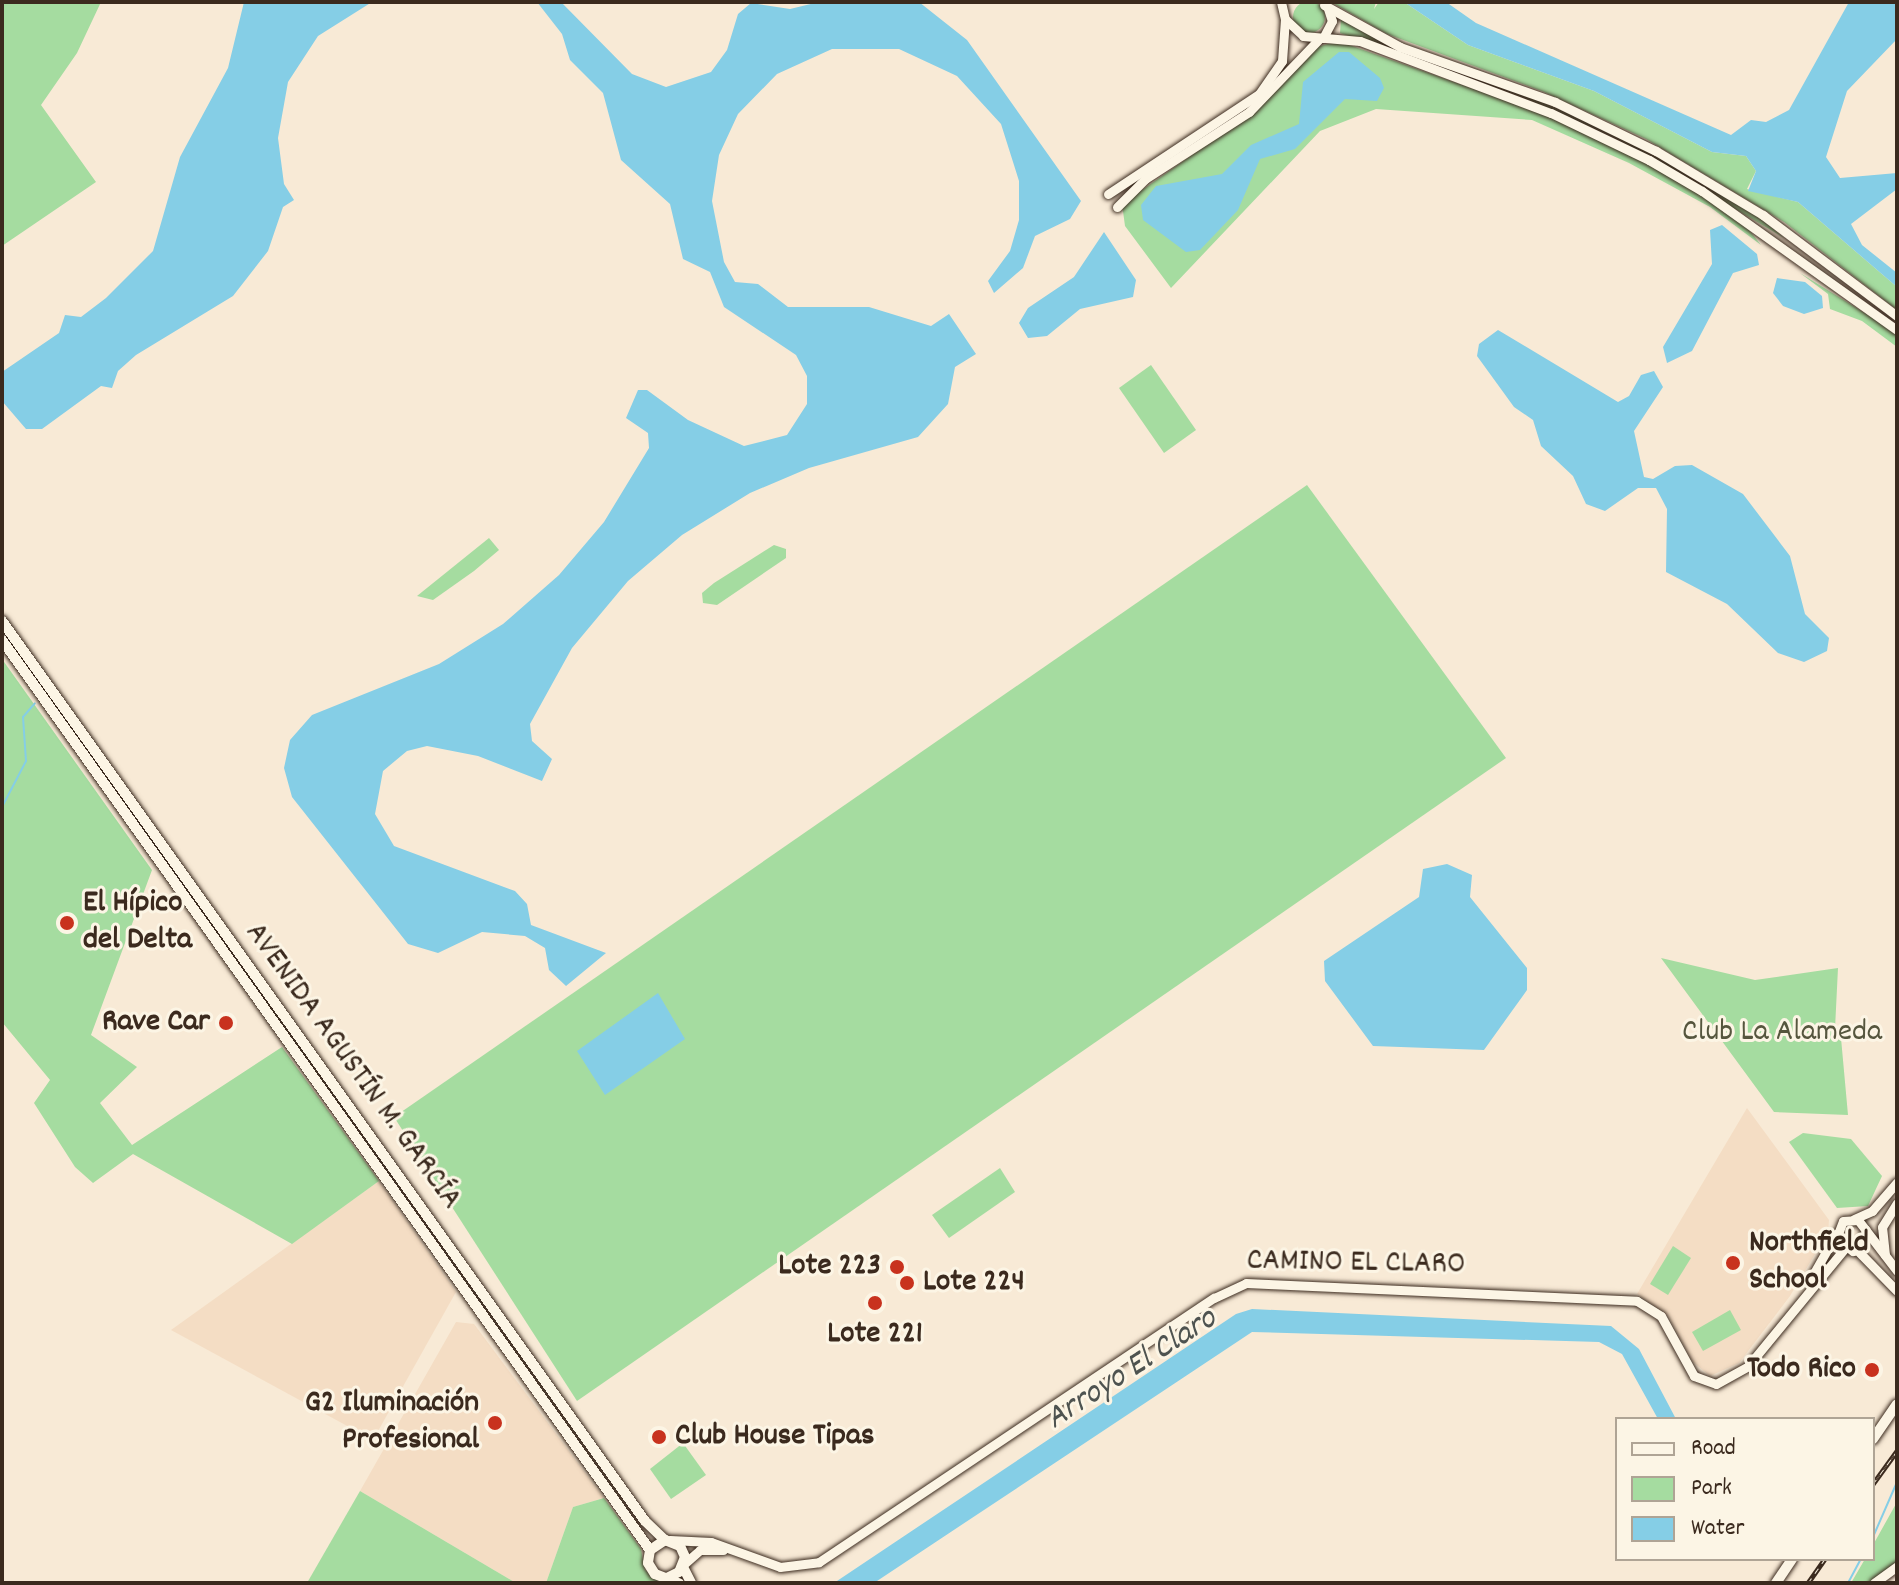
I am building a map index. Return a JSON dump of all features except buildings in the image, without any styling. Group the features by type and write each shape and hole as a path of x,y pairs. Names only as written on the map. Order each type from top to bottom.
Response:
{"main road":[{"name":"AVENIDA AGUSTÍN M. GARCÍA","path":"2,621 645,1521 667,1540"},
{"name":"AVENIDA AGUSTÍN M. GARCÍA","path":"2,640 650,1550"},
{"path":"1875,1436 1897,1404"},
{"path":"679,1583 651,1569 650,1550 667,1540 680,1546 691,1583"},
{"path":"1776,1583 1791,1561"},
{"path":"667,1578 684,1565"}],"street":[{"path":"1117,207 1145,179 1249,112 1321,39 1332,21 1322,4"},
{"path":"1322,4 1400,47 1555,102 1656,151 1763,215 1897,316"},
{"path":"1285,9 1297,33 1321,39 1360,41 1615,143 1702,191 1897,330"},
{"path":"1108,194 1259,94 1282,61 1285,9"},
{"path":"1897,1182 1872,1211 1843,1221 1836,1234 1844,1249 1857,1250 1897,1291"},
{"path":"1886,1257 1882,1227 1897,1203"},
{"path":"1854,1219 1897,1271"},
{"path":"1857,1250 1867,1233"},
{"name":"CAMINO EL CLARO","path":"1798,1300 1836,1234"},
{"name":"CAMINO EL CLARO","path":"667,1540 711,1542 726,1550 787,1568 826,1558 1214,1298 1246,1283 1637,1301 1661,1316 1694,1376 1716,1384 1740,1375 1798,1300 1844,1249"},
{"path":"684,1565 700,1550 726,1550"},
{"path":"1874,1583 1897,1566"}],"shaded area":[{"name":"Northfield School","path":"1747,1108 1829,1220 1828,1232 1790,1296 1739,1363 1710,1376 1692,1361 1669,1317 1637,1294"},
{"path":"379,1181 456,1292 373,1440 171,1330"},
{"path":"456,1322 474,1324 604,1498 573,1507 546,1583 516,1583 360,1491"}],"green space":[{"path":"1309,1 1320,6 1325,17 1320,28 1309,33 1298,28 1293,17 1298,6"},
{"path":"2,2 101,2 77,53 41,105 96,182 2,246"},
{"path":"1331,2 1376,2 1374,9 1379,2 1404,2 1468,45 1594,91 1712,152 1746,156 1756,171 1747,189 1798,202 1897,287 1897,310 1784,222 1646,139 1544,92 1387,34"},
{"path":"1341,19 1618,134 1757,215 1784,238 1616,138 1518,95 1340,33"},
{"path":"1338,41 1536,111 1642,159 1742,221 1761,245 1710,207 1629,163 1532,120 1376,109 1320,131 1171,288 1125,226 1122,204 1255,111 1310,49"},
{"path":"1800,273 1897,333 1897,347 1862,321 1830,309 1828,294"},
{"path":"1151,365 1196,430 1164,453 1119,388"},
{"path":"1307,485 1506,758 577,1401 394,1117"},
{"path":"489,538 499,550 474,571 433,600 417,596"},
{"path":"774,545 786,549 786,558 717,605 703,603 702,593 714,583"},
{"path":"2,659 152,870 91,1035 137,1067 100,1103 132,1145 282,1047 379,1181 292,1244 133,1154 93,1183 75,1167 34,1103 50,1080 2,1022"},
{"name":"Club La Alameda","path":"1661,958 1755,980 1838,968 1835,1029 1841,1038 1848,1115 1774,1112"},
{"path":"1803,1133 1851,1139 1882,1176 1868,1206 1837,1208 1789,1142"},
{"path":"1000,1168 1015,1192 949,1238 932,1215"},
{"path":"1673,1246 1691,1258 1668,1295 1650,1284"},
{"path":"1730,1310 1741,1330 1703,1351 1692,1332"},
{"path":"683,1443 706,1475 671,1499 650,1469"},
{"path":"360,1491 516,1583 307,1583"},
{"path":"604,1498 641,1549 645,1570 666,1583 546,1583 573,1507"},
{"path":"1897,1502 1897,1562 1869,1583 1851,1583 1864,1561 1875,1561 1875,1541"}],"water":[{"path":"244,2 372,2 318,36 288,82 278,138 284,184 294,200 283,207 268,251 233,296 136,355 118,371 112,388 101,386 42,429 26,429 2,401 2,372 59,333 65,315 81,317 106,298 153,251 180,157 228,68"},
{"path":"537,2 561,2 632,74 666,87 711,72 727,50 738,14 751,3 790,9 819,2 919,2 967,40 1081,201 1070,219 1035,236 1023,268 994,293 988,281 1010,251 1019,220 1019,181 1001,124 957,76 899,49 832,49 777,74 738,114 719,155 712,201 724,262 735,282 758,284 788,307 869,307 931,326 949,314 976,354 955,367 948,404 918,437 809,468 750,493 682,535 628,581 572,648 530,724 532,741 552,759 542,781 478,756 427,746 407,751 383,771 375,814 394,846 515,891 527,904 531,925 606,953 566,986 549,970 545,948 525,936 482,932 438,953 408,944 292,797 284,768 290,740 312,715 439,664 503,624 559,575 604,522 649,448 648,433 626,418 638,390 647,390 688,420 744,446 787,435 807,404 807,376 796,355 724,307 710,272 683,259 670,204 621,160 603,93 570,60 562,34"},
{"path":"1404,2 1446,2 1476,23 1731,135 1751,120 1766,122 1789,110 1849,2 1897,2 1897,39 1847,91 1826,157 1840,178 1897,173 1897,189 1851,224 1862,245 1897,273 1897,287 1798,202 1748,191 1756,171 1746,156 1712,152 1594,91 1468,45"},
{"path":"1339,52 1349,52 1380,78 1384,88 1377,101 1345,99 1295,149 1260,159 1238,210 1200,250 1186,252 1143,220 1141,205 1156,186 1222,174 1251,145 1299,124 1303,82"},
{"path":"1722,225 1757,254 1759,265 1733,273 1692,351 1667,363 1663,347 1712,264 1710,230"},
{"path":"1104,232 1136,280 1133,297 1080,309 1047,336 1028,338 1019,323 1028,308 1074,277"},
{"path":"1777,278 1805,282 1822,296 1823,308 1804,314 1783,306 1773,293"},
{"path":"1498,330 1618,402 1629,396 1641,375 1654,371 1663,387 1634,431 1644,477 1653,479 1675,466 1692,465 1743,494 1790,556 1805,614 1829,638 1827,651 1804,662 1778,653 1727,604 1666,572 1667,509 1656,488 1638,488 1605,511 1586,504 1573,476 1541,446 1533,420 1514,407 1477,356 1479,344"},
{"path":"1447,864 1472,875 1470,897 1527,968 1527,990 1484,1050 1373,1046 1325,981 1324,961 1419,897 1423,869"},
{"path":"658,993 685,1039 605,1095 577,1051"},
{"name":"Arroyo El Claro","path":"1252,1309 1611,1326 1639,1349 1675,1417 1657,1417 1622,1354 1599,1342 1252,1332 874,1583 834,1583 1236,1314"}],"waterway":[{"path":"2,807 26,761 23,717 35,703"},
{"path":"1875,1532 1897,1482"},
{"path":"1848,1583 1860,1561"}],"railway":[{"path":"1875,1481 1897,1451"},
{"path":"1808,1583 1824,1561"}],"place":[{"name":"El Hípico del Delta","path":"67,923"},
{"name":"Rave Car","path":"226,1023"},
{"name":"Northfield School","path":"1733,1263"},
{"name":"Lote 223","path":"897,1267"},
{"name":"Lote 224","path":"907,1283"},
{"name":"Lote 221","path":"875,1303"},
{"name":"Todo Rico","path":"1872,1370"},
{"name":"G2 Iluminación Profesional","path":"495,1423"},
{"name":"Club House Tipas","path":"659,1437"}]}
